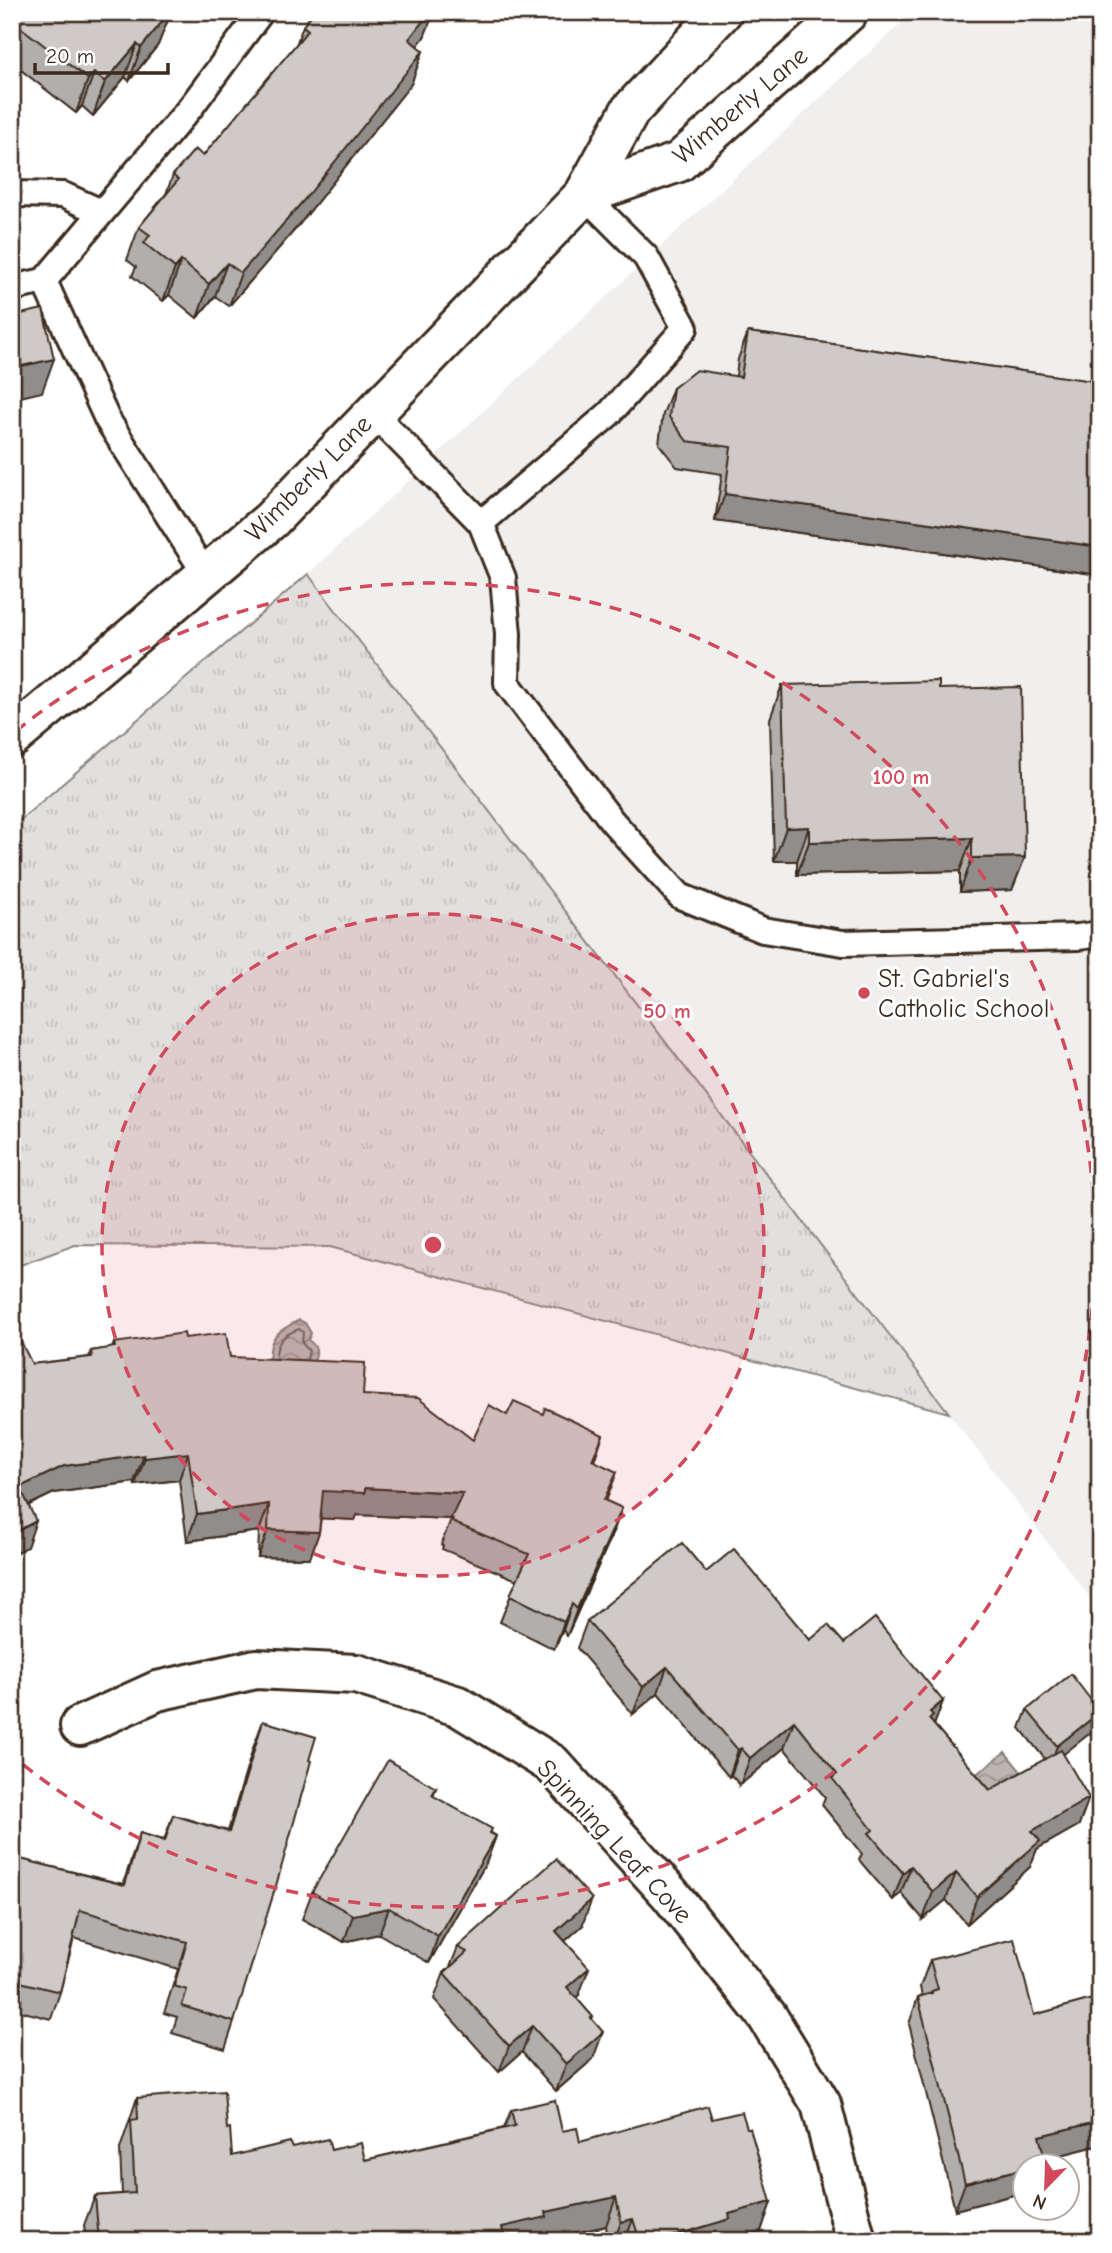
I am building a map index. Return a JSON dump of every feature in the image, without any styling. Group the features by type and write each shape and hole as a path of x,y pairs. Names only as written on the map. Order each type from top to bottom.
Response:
{"street":[{"name":"Wimberly Lane","path":"12,738 271,520 583,195 630,111 722,12"},
{"name":"Wimberly Lane","path":"583,195 679,162 848,12"},
{"name":"Spinning Leaf Cove","path":"79,1726 158,1691 256,1669 356,1674 458,1706 552,1764 670,1895 767,2016 821,2104 856,2241"}],"lane":[{"path":"12,288 44,281 190,108 261,12"},
{"path":"12,194 63,195 101,212"},
{"path":"481,523 609,414 685,328 646,257 583,195"},
{"path":"44,281 107,419 206,575"},
{"path":"373,413 481,523 503,578 508,634 506,683 612,821 680,897 763,930 844,943 1078,937 1100,934"}],"shaded area":[{"name":"St. Gabriel's Catholic School","path":"913,12 1100,12 1100,1611 308,574"}],"green space":[{"path":"308,574 949,1413 330,1247 75,1245 12,1268 12,827"}],"water":[{"path":"299,1320 305,1323 311,1333 308,1340 316,1349 314,1361 269,1365 270,1347 275,1336"},
{"path":"1005,1752 1026,1778 984,1810 963,1785"}],"building":[{"path":"23,12 170,12 141,48 137,44 105,82 94,73 88,79 15,23"},
{"path":"314,12 430,12 409,39 423,51 310,193 241,273 227,263 209,284 181,261 175,268 144,243 150,235 139,227 178,180 173,175 195,149 203,156 308,30 303,26"},
{"path":"43,309 54,359 12,368 12,316"},
{"path":"748,332 1100,382 1100,547 725,494 731,447 687,441 669,417 673,388 696,370 741,377"},
{"path":"939,681 939,689 1021,687 1025,857 972,858 972,838 809,842 809,827 786,828 782,685"},
{"path":"12,1324 32,1364 92,1357 91,1351 115,1347 114,1343 184,1333 185,1338 226,1333 230,1357 365,1363 363,1395 418,1398 473,1440 489,1405 507,1415 514,1401 543,1414 545,1408 603,1435 592,1460 617,1472 604,1500 622,1508 577,1609 572,1604 564,1622 510,1595 529,1554 452,1522 451,1518 463,1493 365,1488 365,1493 323,1491 319,1532 268,1530 269,1504 197,1514 188,1453 145,1458 144,1455 64,1466 20,1487 36,1521 12,1534"},
{"path":"682,1543 706,1572 734,1549 810,1640 828,1625 844,1643 875,1618 943,1701 930,1712 933,1715 929,1719 990,1790 1061,1750 1089,1798 1032,1831 1040,1841 977,1897 956,1873 933,1892 911,1866 903,1873 869,1833 873,1830 832,1778 837,1774 794,1721 750,1758 741,1748 738,1750 667,1667 643,1687 587,1621"},
{"path":"1071,1674 1100,1712 1057,1746 1027,1710"},
{"path":"263,1721 316,1737 278,1879 234,2022 182,2006 187,1990 174,1986 187,1942 80,1910 60,1992 12,1980 12,1857 125,1885 140,1833 165,1841 173,1815 229,1832"},
{"path":"388,1760 436,1788 432,1795 492,1829 490,1833 496,1836 438,1936 389,1908 353,1915 312,1892"},
{"path":"556,1859 592,1899 556,1931 589,1968 567,1987 603,2032 566,2064 532,2026 509,2046 444,1973 467,1952 458,1947"},
{"path":"1014,1939 1034,2015 1100,1997 1100,2121 1039,2136 1043,2152 1010,2152 1010,2172 965,2183 918,1997 938,1989 930,1960"},
{"path":"224,2091 232,2156 290,2142 292,2147 328,2139 331,2150 361,2143 365,2160 515,2126 511,2110 555,2100 562,2131 577,2128 580,2142 708,2106 712,2119 742,2112 747,2128 750,2128 771,2202 729,2214 730,2219 656,2241 654,2237 640,2241 633,2219 621,2222 616,2197 546,2212 547,2217 502,2227 505,2241 99,2241 95,2196 135,2193 131,2120 138,2119 137,2098"}],"place":[{"name":"St. Gabriel's Catholic School","path":"864,993"}]}
